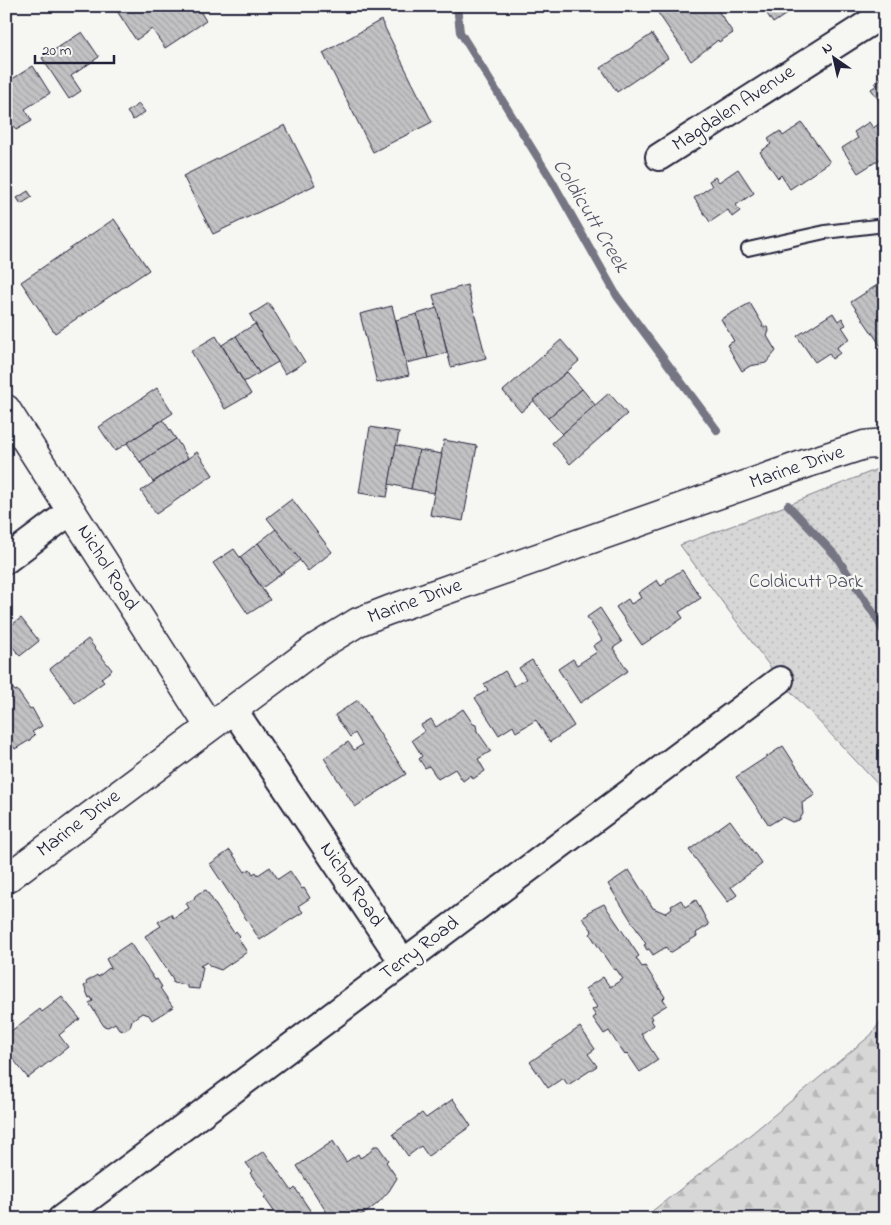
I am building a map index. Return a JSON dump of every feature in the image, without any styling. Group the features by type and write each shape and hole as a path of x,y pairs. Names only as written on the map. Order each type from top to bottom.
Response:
{"street":[{"name":"Magdalen Avenue","path":"659,157 885,13"},
{"name":"Nichol Road","path":"6,409 209,726"},
{"name":"Marine Drive","path":"6,879 233,708 317,647 358,622 808,463 864,445 885,443"},
{"path":"6,560 71,511"},
{"name":"Terry Road","path":"61,1219 780,680"},
{"name":"Nichol Road","path":"233,708 403,962"}],"lane":[{"path":"748,249 825,232 885,225"}],"green space":[{"name":"Coldicutt Park","path":"885,466 885,792 780,680 680,545 788,505"},
{"path":"885,1015 885,1219 642,1219 745,1139 871,1035"}],"building":[{"path":"118,6 197,6 206,21 165,48 152,29 136,40 115,8"},
{"path":"662,6 715,6 733,33 719,42 718,40 691,61 656,10"},
{"path":"762,6 792,6 794,9 773,23"},
{"path":"381,20 432,122 373,152 323,53"},
{"path":"82,32 99,57 71,76 81,91 69,99 42,58"},
{"path":"652,34 668,58 617,92 601,68"},
{"path":"33,66 50,93 25,109 32,121 16,130 6,115 6,83"},
{"path":"885,74 885,109 871,89 877,85 875,83"},
{"path":"139,104 145,112 133,120 127,112"},
{"path":"885,120 885,156 858,173 842,148 858,138 854,132 869,122 873,128"},
{"path":"802,123 830,162 790,189 781,175 778,178 760,152 771,144 768,139 780,131 783,136"},
{"path":"285,125 315,185 213,234 183,176"},
{"path":"738,169 754,193 736,205 740,211 732,217 728,210 710,222 694,198 712,186 709,181 715,177 719,182"},
{"path":"28,191 32,197 21,204 17,198"},
{"path":"114,219 149,270 55,333 21,282"},
{"path":"885,280 885,352 851,302"},
{"path":"467,285 486,358 451,367 433,295"},
{"path":"269,303 305,362 285,374 250,315"},
{"path":"750,303 763,325 762,327 768,327 767,336 776,351 766,363 750,366 742,371 727,345 734,341 721,319"},
{"path":"392,306 409,375 377,383 360,314"},
{"path":"437,308 447,353 428,358 417,314"},
{"path":"833,313 838,321 842,318 846,325 842,327 850,339 837,347 840,353 832,359 829,353 815,362 797,336"},
{"path":"417,314 428,358 406,363 396,320"},
{"path":"255,324 278,362 259,373 236,336"},
{"path":"216,336 251,394 225,409 191,351"},
{"path":"236,336 259,373 244,382 222,345"},
{"path":"561,340 579,361 521,412 503,391"},
{"path":"567,372 582,389 548,418 533,400"},
{"path":"157,388 173,413 115,451 99,427"},
{"path":"582,389 596,406 562,434 548,418"},
{"path":"609,393 627,414 570,464 552,443"},
{"path":"163,420 176,439 140,462 127,443"},
{"path":"370,427 399,432 387,497 359,493"},
{"path":"176,439 188,458 153,482 140,462"},
{"path":"444,440 477,446 463,521 430,515"},
{"path":"396,445 419,450 411,489 389,484"},
{"path":"419,450 442,454 434,493 411,489"},
{"path":"197,452 213,475 156,514 141,491"},
{"path":"292,499 332,552 308,571 267,518"},
{"path":"276,529 300,560 281,574 258,543"},
{"path":"258,543 281,574 262,588 240,557"},
{"path":"234,549 270,600 248,614 213,563"},
{"path":"682,570 701,598 679,612 683,618 642,645 616,607 628,599 631,604 641,598 638,593 657,580 661,586 667,582 666,580"},
{"path":"600,608 622,642 613,648 628,671 580,703 558,669 573,659 577,665 597,652 593,646 602,640 587,617"},
{"path":"21,618 39,641 20,656 6,638 6,629"},
{"path":"88,639 112,670 101,678 104,682 75,703 50,669"},
{"path":"532,660 574,726 550,742 536,720 516,732 513,726 499,735 475,698 488,690 484,684 505,671 514,686 526,679 519,668"},
{"path":"9,684 15,691 17,690 30,709 32,708 42,726 32,732 35,735 30,740 15,749 6,736 6,686"},
{"path":"358,700 406,774 355,807 324,758 348,742 354,750 362,745 355,733 350,737 335,715"},
{"path":"463,709 473,724 476,725 477,731 491,751 478,759 485,771 473,779 471,775 463,781 455,769 438,779 429,766 425,768 419,759 422,756 412,740 425,731 421,725 431,719 436,727"},
{"path":"783,746 815,795 802,803 803,814 799,820 792,822 782,817 769,825 736,777"},
{"path":"730,820 762,864 731,887 737,895 728,902 689,850"},
{"path":"230,850 245,872 250,869 253,874 256,872 258,875 270,867 278,879 290,871 310,898 298,906 303,912 260,940 210,864"},
{"path":"629,870 653,908 665,913 672,908 671,906 681,900 685,907 696,900 709,925 696,933 697,936 670,953 666,947 653,955 649,949 647,950 644,945 646,944 608,884"},
{"path":"206,890 234,933 236,931 240,936 238,938 247,952 221,970 210,966 207,962 200,966 203,967 199,989 187,988 187,985 173,983 173,979 145,936 161,926 158,922 171,914 173,918 189,908 186,903"},
{"path":"604,904 639,956 636,958 642,967 645,966 665,997 663,999 667,1005 651,1015 654,1025 641,1034 658,1060 640,1072 627,1053 625,1055 609,1031 604,1034 593,1018 596,1016 592,1010 597,1007 585,989 603,977 610,987 623,979 605,957 590,934 592,932 591,929 582,918 589,914 588,912"},
{"path":"130,943 155,980 157,979 162,987 160,988 173,1007 152,1020 149,1015 142,1013 132,1020 130,1027 125,1030 119,1029 115,1023 108,1027 104,1026 89,1003 93,1001 91,997 89,998 84,986 87,984 86,982 110,969 106,959"},
{"path":"62,997 80,1019 59,1035 68,1047 28,1078 6,1050 6,1035 40,1009 42,1012"},
{"path":"580,1027 595,1049 588,1054 597,1066 568,1085 563,1078 548,1088 530,1062"},
{"path":"453,1099 471,1126 428,1156 421,1146 408,1156 393,1134 422,1113 426,1118"},
{"path":"333,1141 346,1162 358,1154 360,1158 370,1152 374,1146 378,1146 397,1178 378,1203 367,1212 351,1219 331,1219 297,1166"},
{"path":"264,1151 292,1191 295,1188 316,1219 276,1219 278,1217 264,1197 266,1196 250,1173 252,1171 246,1163"}],"waterway":[{"name":"Coldicutt Creek","path":"457,6 460,32 551,179 617,296 717,430"},
{"name":"Coldicutt Creek","path":"788,505 836,556 885,634"}]}
